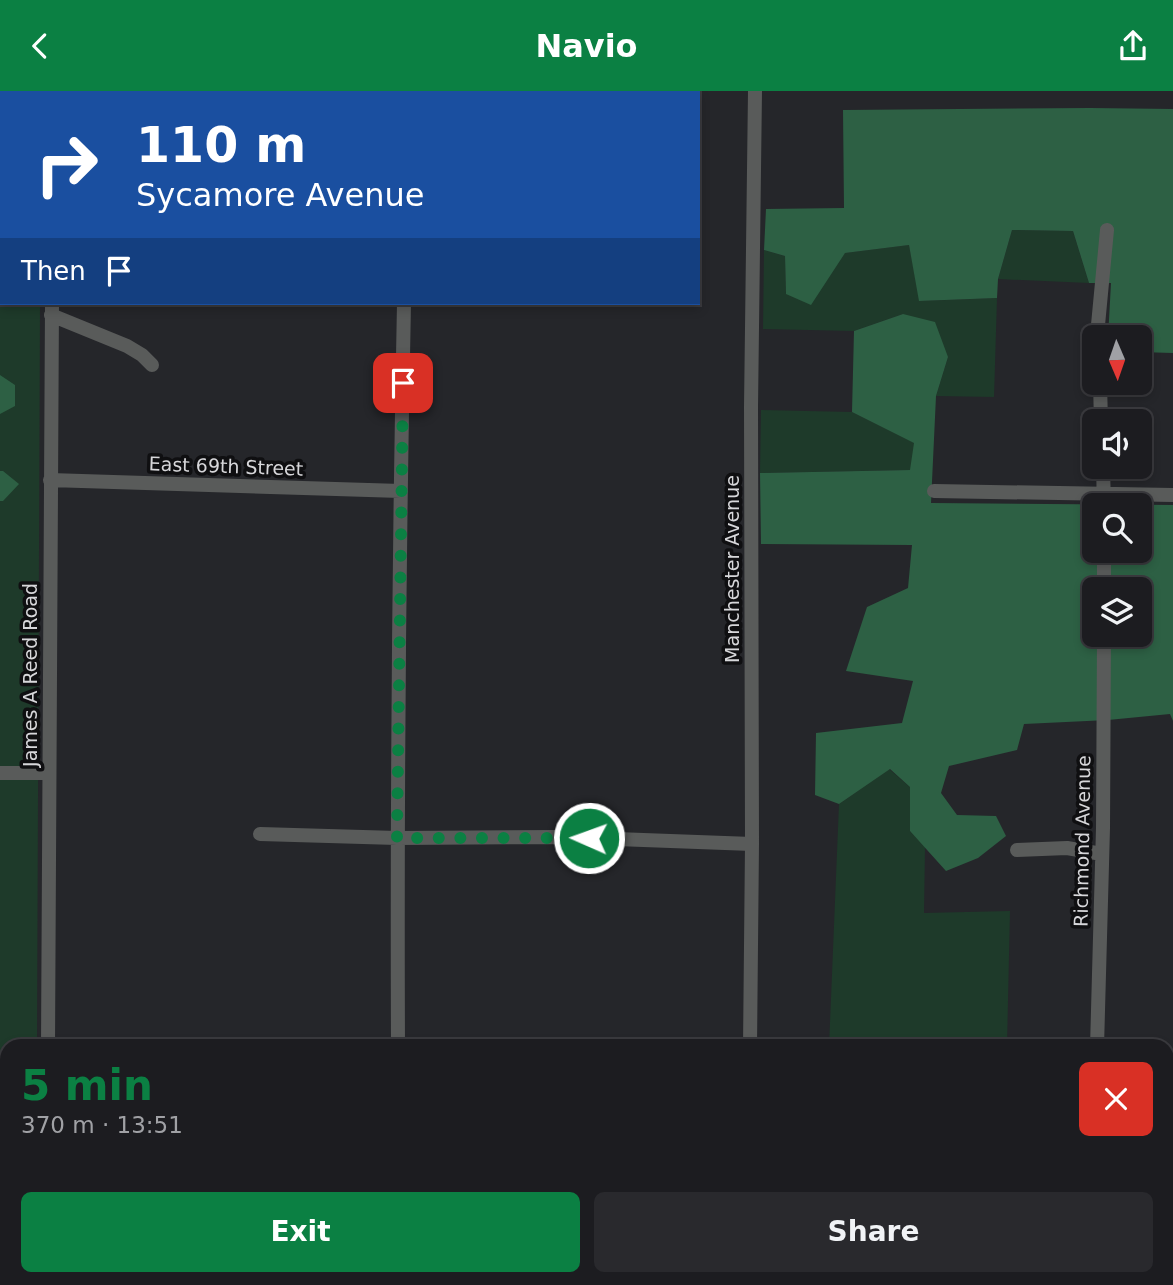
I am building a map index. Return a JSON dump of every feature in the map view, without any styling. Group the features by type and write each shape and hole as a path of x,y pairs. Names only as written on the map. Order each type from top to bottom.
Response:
{"street":[{"name":"Manchester Avenue","path":"750,1039 751,407 755,91"},
{"path":"1098,325 1107,230"},
{"path":"398,1039 397,838 404,305"},
{"path":"52,309 127,346 152,365"},
{"name":"James A Reed Road","path":"48,1039 52,309"},
{"name":"East 69th Street","path":"50,480 401,491"},
{"path":"934,491 1082,499"},
{"path":"1152,497 1173,495"},
{"name":"Richmond Avenue","path":"1097,1039 1104,647"},
{"path":"0,773 49,772"},
{"path":"260,834 397,838 562,837 752,844"},
{"path":"1017,851 1067,848 1102,854"}],"green space":[{"path":"1173,109 1173,353 1152,352 1152,325 1109,325 1111,283 1089,283 1073,231 1012,230 998,279 997,298 919,301 909,245 845,253 811,305 786,294 785,256 764,250 766,209 844,208 843,110"},
{"path":"1012,230 1073,231 1089,283 998,279"},
{"path":"909,245 920,301 997,298 994,397 936,396 948,357 903,314 854,331 763,329 764,250 785,256 786,294 845,253"},
{"path":"0,305 40,305 37,1039 0,1039"},
{"path":"903,314 935,322 948,357 936,396 931,503 1082,504 1082,563 1152,563 1152,505 1173,505 1173,721 1170,714 1024,724 1017,750 949,766 941,793 957,815 996,816 1006,836 978,858 946,871 910,831 910,787 890,769 839,804 815,795 816,733 902,723 913,681 846,671 867,607 908,588 912,545 761,544 760,473 910,470 914,443 852,412 854,331"},
{"path":"0,375 15,385 15,406 0,414"},
{"path":"761,410 852,412 915,443 911,470 760,473"},
{"path":"0,471 19,484 3,501 0,501"},
{"path":"889,769 910,787 910,831 925,847 924,913 1010,911 1007,1039 829,1039 839,804"}],"route":[{"path":"403,383 397,838 589,838"}]}
